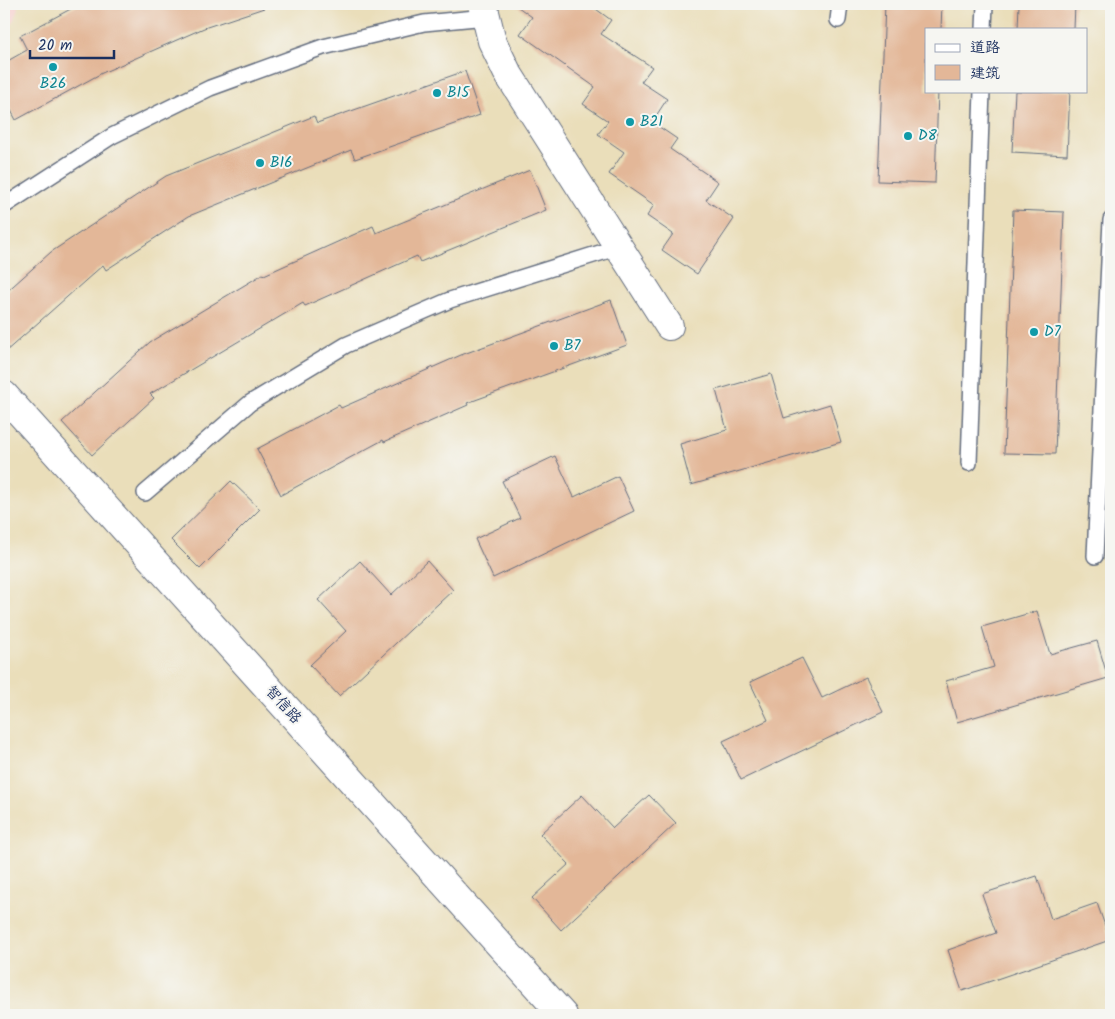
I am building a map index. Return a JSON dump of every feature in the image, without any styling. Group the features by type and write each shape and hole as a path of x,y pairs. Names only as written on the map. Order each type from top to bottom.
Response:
{"street":[{"path":"484,10 492,41 507,72 669,326"},
{"name":"智信路","path":"4,395 563,1015"},
{"name":"智信路","path":"4,418 542,1015"}],"lane":[{"path":"838,20 840,4"},
{"path":"984,28 985,4"},
{"path":"4,206 112,136 210,88 324,48 484,10"},
{"path":"969,463 982,92"},
{"path":"1095,556 1111,220"},
{"path":"145,493 250,403 346,344 450,300 619,247"}],"shaded area":[{"path":"4,4 18,4 17,13 4,39"}],"building":[{"path":"80,4 264,4 264,8 204,28 102,73 16,120 4,97 4,63 27,50 20,36"},
{"path":"514,4 589,4 611,20 601,34 652,67 641,82 667,99 652,122 677,139 670,149 718,182 706,200 734,219 697,274 662,250 673,234 647,216 654,205 609,174 624,152 598,134 608,121 583,104 595,87 520,34 532,17"},
{"name":"D8","path":"885,4 942,4 941,28 925,28 925,92 938,92 935,183 878,181"},
{"path":"1019,4 1075,4 1074,28 1018,28"},
{"path":"465,71 480,115 355,159 351,150 189,216 106,270 103,265 4,353 4,294 51,252 166,176 314,116 317,123"},
{"path":"1015,92 1070,92 1067,155 1012,152"},
{"path":"530,170 546,210 420,262 417,256 305,306 303,303 150,394 154,398 92,455 62,422 150,342 263,274 373,226 376,233"},
{"name":"D7","path":"1013,210 1064,212 1055,454 1004,453"},
{"path":"611,300 627,345 467,403 468,405 384,442 383,440 281,495 257,449 339,405 341,408 461,355"},
{"path":"771,374 784,418 830,404 841,442 691,485 680,444 727,430 716,390"},
{"path":"555,456 574,497 618,476 634,511 493,578 475,539 520,518 502,481"},
{"path":"231,481 260,509 200,569 171,540"},
{"path":"360,561 391,595 427,561 453,590 339,696 310,665 346,631 318,600"},
{"path":"1037,611 1050,654 1097,641 1108,678 957,722 946,681 994,667 982,627"},
{"path":"802,658 822,698 866,677 883,712 741,780 723,741 768,720 750,682"},
{"path":"582,795 613,828 649,795 676,823 561,930 532,898 569,864 540,834"},
{"path":"1037,876 1051,919 1097,903 1110,940 962,991 948,950 996,933 982,894"}],"place":[{"name":"B26","path":"53,67"},
{"name":"B15","path":"437,93"},
{"name":"B21","path":"630,122"},
{"name":"D8","path":"908,136"},
{"name":"B16","path":"260,163"},
{"name":"D7","path":"1034,332"},
{"name":"B7","path":"554,346"}]}
